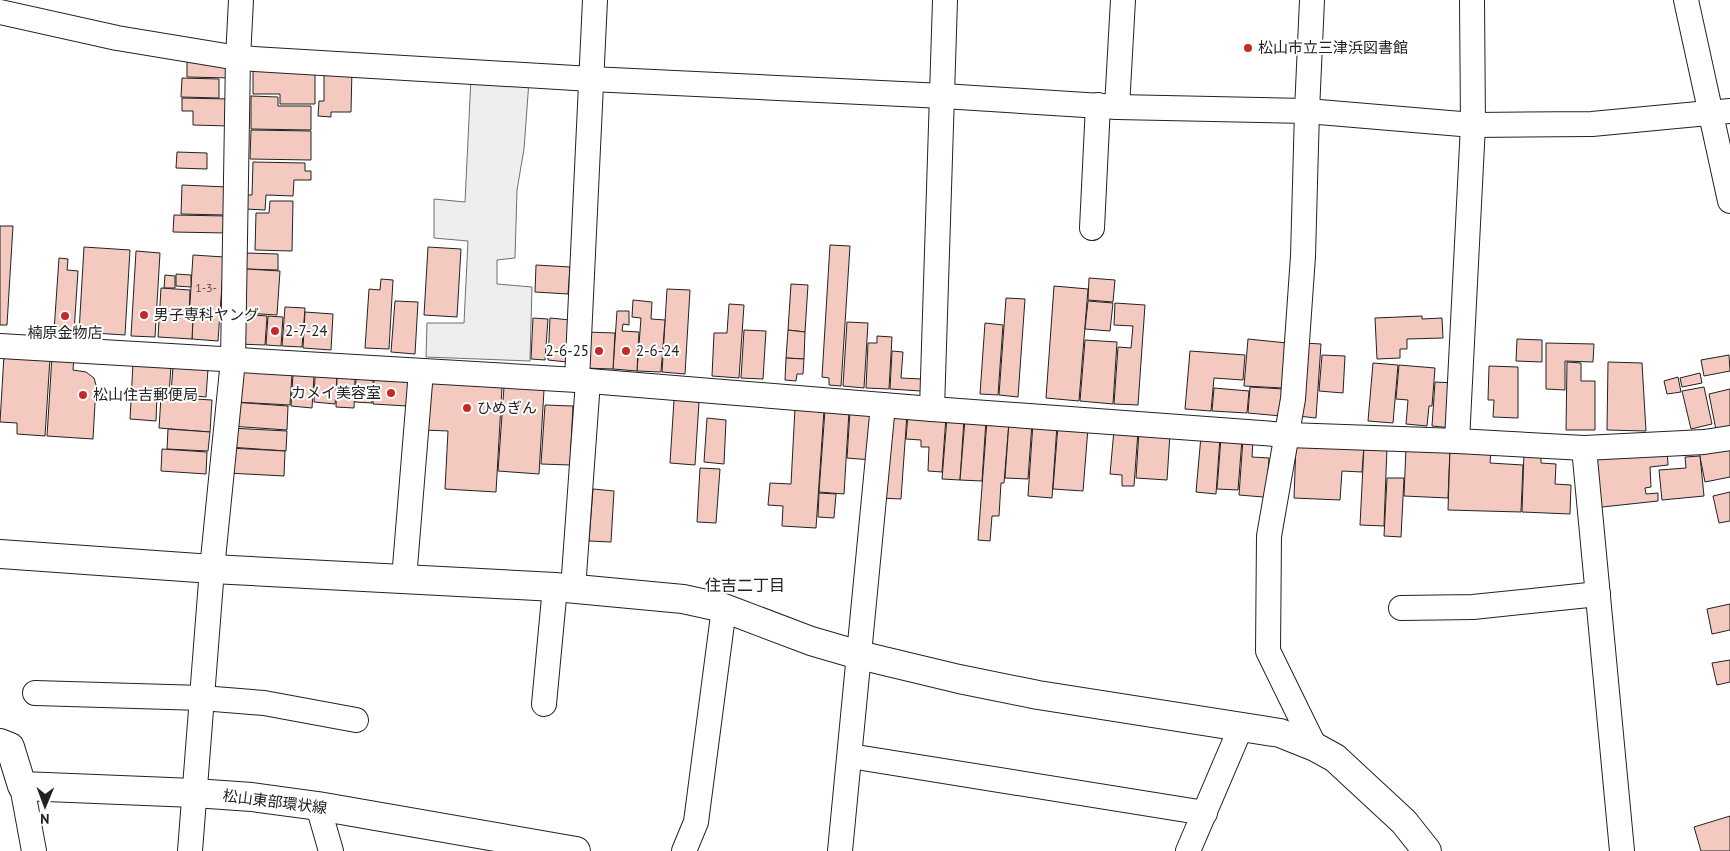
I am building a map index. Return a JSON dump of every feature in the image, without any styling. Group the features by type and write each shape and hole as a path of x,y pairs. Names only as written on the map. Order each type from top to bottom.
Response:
{"street":[{"path":"190,851 212,569 233,360 238,58 241,0"},
{"path":"544,704 564,588 582,381 595,0"},
{"path":"932,409 945,0"},
{"path":"1092,228 1122,0"},
{"path":"1312,0 1306,111 1303,256 1293,399 1270,536 1268,651 1315,747"},
{"path":"1458,441 1472,125 1472,0"},
{"path":"1686,0 1720,112 1730,201"},
{"path":"0,12 117,38 238,58 591,79 1107,106 1306,111 1472,125 1592,124 1720,112"},
{"path":"0,346 582,381 1288,435 1584,448 1704,442 1730,438"},
{"path":"404,579 421,371"},
{"path":"840,851 882,405"},
{"path":"1584,448 1622,851"},
{"path":"0,554 212,569 564,588 683,599 724,608 811,641 859,656 959,679 1038,695 1280,734 1315,747 1335,758 1404,822 1427,851"},
{"path":"1401,608 1472,606 1598,594"},
{"path":"684,851 696,822 724,608"},
{"path":"35,693 202,698 264,704 356,720"},
{"path":"1188,851 1241,727"},
{"path":"0,743 10,747 22,786 34,851"},
{"path":"850,756 1205,813"},
{"name":"松山東部環状線","path":"22,786 252,797 318,806 576,851"},
{"path":"318,806 331,851"}],"shaded area":[{"path":"471,77 529,81 524,149 517,190 515,258 497,260 497,284 532,287 530,361 426,357 427,323 464,323 468,241 434,238 434,199 465,202"}],"building":[{"path":"187,59 231,60 230,78 187,77"},
{"path":"253,68 315,69 315,104 280,104 280,94 253,94"},
{"path":"324,69 352,69 351,112 331,112 331,117 318,116 319,101 324,101"},
{"path":"182,78 219,79 219,98 181,97"},
{"path":"251,96 278,97 278,106 311,106 311,130 251,129"},
{"path":"182,98 230,99 229,126 193,125 193,111 182,111"},
{"path":"251,130 311,131 311,160 250,159"},
{"path":"177,152 207,153 207,169 176,168"},
{"path":"253,162 305,163 305,171 311,171 311,180 294,180 293,196 266,195 265,210 245,209 245,195 252,195"},
{"path":"182,185 227,187 226,215 181,214"},
{"path":"270,201 293,201 292,251 255,250 256,213 269,213"},
{"path":"174,215 227,216 227,233 173,232"},
{"path":"0,226 13,226 7,325 0,325"},
{"path":"830,245 850,246 841,386 829,385 829,378 822,377"},
{"path":"84,247 130,250 125,335 79,332"},
{"path":"428,247 461,249 457,317 424,315"},
{"path":"136,251 160,253 155,337 131,336"},
{"path":"246,253 278,254 278,270 246,269"},
{"path":"193,255 224,257 218,341 192,339 193,318 189,318"},
{"path":"59,258 68,259 67,270 78,271 74,332 54,331"},
{"path":"536,265 570,267 568,294 535,292"},
{"path":"246,269 280,271 277,315 243,313"},
{"path":"176,274 191,275 191,287 176,286"},
{"path":"165,275 175,276 175,288 164,288"},
{"path":"1089,278 1115,280 1113,302 1088,300"},
{"path":"381,279 393,280 389,349 365,348 369,289 380,290"},
{"path":"791,284 808,285 805,332 788,330"},
{"path":"1054,286 1088,289 1079,401 1046,398"},
{"path":"161,288 190,290 189,318 193,319 192,339 158,337"},
{"path":"667,289 690,290 685,374 662,372"},
{"path":"1006,298 1025,299 1018,397 999,395"},
{"path":"633,300 652,302 651,319 665,320 661,372 637,371 641,318 632,317"},
{"path":"395,301 418,302 415,354 391,352"},
{"path":"1088,301 1113,303 1110,331 1085,329"},
{"path":"1115,303 1145,305 1138,405 1114,404 1118,347 1131,348 1133,326 1114,325"},
{"path":"729,304 744,305 739,378 712,376 714,333 727,333"},
{"path":"285,307 305,308 302,347 282,346"},
{"name":"2-6-24","path":"617,311 629,311 629,325 623,324 622,331 639,332 637,371 613,369"},
{"path":"305,312 333,314 331,350 303,348"},
{"path":"239,314 267,316 265,345 237,344"},
{"name":"2-7-24","path":"268,316 283,317 281,346 266,345"},
{"path":"1422,316 1422,319 1442,318 1443,338 1407,339 1407,349 1400,349 1400,358 1377,359 1375,318"},
{"path":"533,318 548,319 545,360 531,359"},
{"path":"550,318 570,320 567,362 548,360"},
{"path":"847,322 868,323 864,388 843,386"},
{"path":"985,323 1003,325 998,395 980,394"},
{"path":"744,330 766,331 763,379 741,378"},
{"path":"788,330 805,332 804,359 786,358"},
{"name":"2-6-25","path":"586,332 615,333 613,369 584,368"},
{"path":"877,336 892,337 889,389 866,388 868,343 877,343"},
{"path":"1248,339 1287,343 1283,388 1244,386"},
{"path":"1517,339 1542,340 1542,362 1516,361"},
{"path":"1085,340 1117,342 1113,404 1080,401"},
{"path":"1304,343 1321,344 1316,418 1298,416"},
{"path":"1546,343 1594,344 1593,362 1565,361 1565,390 1546,389"},
{"path":"892,351 903,352 901,378 922,379 921,391 890,389"},
{"path":"1190,351 1245,355 1243,380 1214,378 1211,411 1185,409"},
{"path":"4,355 50,358 45,436 17,434 17,423 0,422"},
{"path":"1322,355 1345,356 1343,393 1319,391"},
{"path":"1729,355 1730,371 1704,376 1701,360"},
{"path":"52,356 74,357 73,370 86,372 94,378 96,385 93,439 47,436"},
{"path":"786,358 804,359 803,374 797,374 796,381 785,380"},
{"path":"1567,362 1581,363 1581,381 1595,381 1595,430 1566,430"},
{"path":"1608,362 1642,363 1646,431 1607,430"},
{"path":"133,363 171,366 169,395 157,395 156,421 130,419"},
{"path":"1373,363 1398,365 1393,423 1368,421"},
{"path":"1399,365 1435,368 1432,406 1429,406 1427,426 1406,424 1408,400 1396,399"},
{"path":"1489,366 1518,367 1518,418 1493,417 1494,400 1488,400"},
{"path":"173,367 208,369 206,397 171,394"},
{"path":"237,371 292,374 290,405 235,402"},
{"path":"1700,373 1702,383 1682,387 1680,378"},
{"path":"293,374 314,376 312,408 291,406"},
{"path":"315,376 337,377 335,404 314,402"},
{"path":"337,377 355,379 354,408 336,407"},
{"path":"1678,377 1681,392 1667,394 1664,381"},
{"path":"356,379 373,380 372,403 355,402"},
{"path":"374,380 408,382 407,406 373,404"},
{"path":"427,382 502,387 496,492 445,489 448,431 424,430"},
{"path":"1435,382 1456,383 1453,428 1432,426"},
{"path":"504,387 544,390 539,474 498,471"},
{"path":"1250,387 1283,389 1281,416 1248,413"},
{"path":"1704,387 1712,424 1691,429 1682,391"},
{"path":"1214,388 1249,391 1247,413 1212,411"},
{"path":"1730,389 1730,428 1716,430 1709,394"},
{"path":"161,397 212,400 210,432 159,428"},
{"path":"674,400 699,402 695,465 670,463"},
{"path":"232,402 288,406 287,430 230,426"},
{"path":"545,405 573,406 570,465 541,464"},
{"path":"795,408 824,410 816,528 782,526 783,506 768,505 770,483 791,484"},
{"path":"825,410 849,411 844,494 819,492"},
{"path":"850,411 875,413 872,460 847,458"},
{"path":"886,413 907,414 901,499 879,498"},
{"path":"908,414 946,417 942,472 928,471 929,447 921,447 921,440 906,439"},
{"path":"947,417 964,419 960,480 942,479"},
{"path":"707,418 726,420 724,464 704,462"},
{"path":"965,419 986,420 982,481 960,480"},
{"path":"987,420 1009,422 1004,483 1001,483 999,516 992,516 990,541 978,540"},
{"path":"1009,422 1032,423 1028,479 1005,478"},
{"path":"1033,423 1057,425 1052,498 1028,496"},
{"path":"1058,425 1088,428 1083,491 1053,489"},
{"path":"230,428 287,431 286,451 229,447"},
{"path":"168,429 210,432 208,451 167,449"},
{"path":"1114,430 1138,431 1134,486 1122,486 1122,475 1110,474"},
{"path":"1139,431 1170,434 1167,480 1136,478"},
{"path":"1201,436 1220,437 1216,494 1196,492"},
{"path":"1221,438 1242,439 1238,490 1217,489"},
{"path":"1243,439 1253,440 1252,457 1269,458 1268,471 1277,472 1275,498 1239,495"},
{"path":"1296,443 1364,446 1362,472 1342,471 1340,500 1294,498"},
{"path":"1364,446 1387,447 1384,526 1360,525"},
{"path":"1730,446 1730,477 1705,482 1699,452"},
{"path":"1406,447 1450,449 1448,498 1404,496"},
{"path":"229,448 285,451 284,476 227,473"},
{"path":"162,449 207,452 206,474 161,471"},
{"path":"1450,449 1491,451 1490,463 1523,465 1521,512 1448,510"},
{"path":"1667,450 1668,465 1650,467 1651,487 1645,488 1646,494 1658,493 1658,501 1593,508 1588,458"},
{"path":"1524,452 1541,453 1541,463 1556,464 1555,484 1571,485 1570,514 1522,512"},
{"path":"1700,456 1704,496 1662,500 1659,470 1686,468 1685,457"},
{"path":"700,468 720,469 716,523 697,522"},
{"path":"1387,478 1404,478 1401,537 1384,536"},
{"path":"593,489 614,491 611,542 589,541"},
{"path":"1730,492 1730,521 1719,523 1713,496"},
{"path":"819,493 836,494 834,518 818,517"},
{"path":"1730,604 1730,630 1712,634 1707,609"},
{"path":"1730,660 1730,682 1717,685 1712,663"},
{"path":"1730,816 1730,851 1701,851 1694,827"}],"place":[{"name":"松山市立三津浜図書館","path":"1248,48"},
{"name":"男子専科ヤング","path":"144,315"},
{"name":"楠原金物店","path":"65,316"},
{"name":"2-7-24","path":"275,331"},
{"name":"2-6-25","path":"599,351"},
{"name":"2-6-24","path":"626,351"},
{"name":"カメイ美容室","path":"391,393"},
{"name":"松山住吉郵便局","path":"83,395"},
{"name":"ひめぎん","path":"467,408"}],"district":[{"name":"住吉二丁目","path":"745,585"}]}
